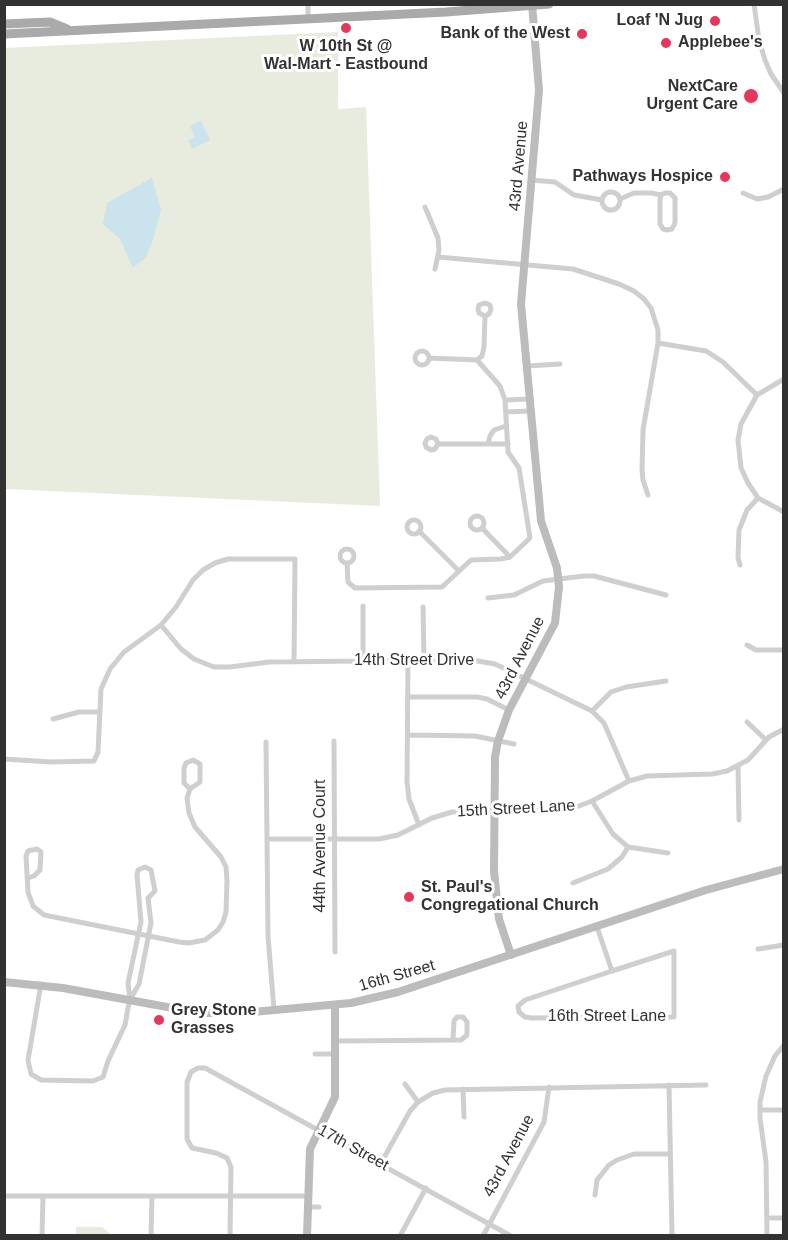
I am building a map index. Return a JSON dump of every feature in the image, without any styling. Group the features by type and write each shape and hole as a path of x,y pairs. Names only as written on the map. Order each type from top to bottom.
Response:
{"main road":[{"path":"447,12 459,4"},
{"path":"4,34 447,12 549,4"},
{"path":"4,24 50,22 69,30"}],"street":[{"path":"308,4 308,19"},
{"path":"754,4 759,40 765,60 783,93"},
{"name":"43rd Avenue","path":"511,955 499,919 495,892 494,774 498,741 509,710 555,624 559,596 559,578 541,521 521,304 539,90 532,5"},
{"path":"531,180 555,182 579,197 602,200"},
{"path":"743,193 757,199 768,197 783,189"},
{"path":"611,192 620,199 618,207 611,210 603,206 602,200 611,192"},
{"path":"620,199 634,193 661,195 670,193 675,198 675,224 669,230 664,230 660,224 661,195"},
{"path":"425,207 438,238 438,257 435,269"},
{"path":"438,257 582,271 634,291 644,299 657,322 658,343 643,430 642,470 648,495"},
{"path":"429,358 477,360 482,356 484,347 485,316"},
{"path":"658,343 706,351 723,362 757,395"},
{"path":"347,563 348,582 355,588 442,587 471,560 501,560 510,557 516,554 530,538 519,468 508,452 505,400 496,382 477,360"},
{"path":"527,366 560,364"},
{"path":"783,379 757,395 741,424 738,453 741,468 758,498 783,512"},
{"path":"505,400 530,399"},
{"path":"506,412 530,411"},
{"path":"488,444 494,430 506,426"},
{"path":"438,444 508,444"},
{"path":"740,565 738,541 741,520 758,498"},
{"path":"525,512 540,510"},
{"path":"528,524 541,521"},
{"path":"482,528 510,557"},
{"path":"419,531 459,571"},
{"path":"4,759 51,762 94,761 98,752 101,689 117,659 133,643 161,625 193,580 214,563 228,559 248,558 295,559 294,662"},
{"path":"488,598 506,597 543,581 594,576 666,595"},
{"path":"363,606 363,661"},
{"path":"423,607 424,661"},
{"name":"14th Street Drive","path":"161,625 181,649 194,659 214,667 363,661 478,661 495,664 592,711 604,723 629,781"},
{"path":"747,645 756,650 783,650"},
{"path":"408,661 409,799 419,825"},
{"path":"592,711 611,692 626,687 666,681"},
{"path":"409,697 477,697 487,699 509,710"},
{"path":"53,719 79,712 99,712"},
{"path":"747,722 766,740"},
{"name":"15th Street Lane","path":"267,839 391,837 439,815 452,812 567,809 592,801 629,781 647,777 712,774 738,767 748,760 766,740 783,729"},
{"path":"408,735 475,736 514,744"},
{"name":"44th Avenue Court","path":"334,741 335,952"},
{"path":"266,742 268,936 274,1010"},
{"path":"28,878 40,870 41,852 37,849 28,851 26,855 28,892 30,901 44,915 189,944 205,940 218,930 226,912 226,867 221,857 191,820 187,806 190,789 200,782 200,764 193,760 186,763 184,768 184,783 190,789"},
{"path":"738,767 739,820"},
{"path":"592,801 613,834 628,847 668,853"},
{"path":"573,883 608,869 622,857 628,847"},
{"path":"41,984 28,1060 31,1074 41,1080 93,1081 103,1077 125,1025 130,1000 128,983 141,922 139,899 137,875 138,870 145,867 151,870 155,891 148,898 139,899"},
{"name":"16th Street","path":"4,982 41,984 200,1013 335,1005 380,998 723,885 783,869"},
{"path":"495,892 505,891"},
{"path":"130,1000 139,984 151,923 148,898"},
{"path":"597,927 612,971"},
{"path":"758,949 783,945"},
{"name":"16th Street Lane","path":"675,951 674,1017 525,1017 519,1012 518,1006 525,1000 612,971 675,951"},
{"path":"307,1236 309,1156 318,1129 335,1097 335,1005"},
{"path":"336,1041 461,1040 466,1038 467,1020 460,1017 454,1021 453,1040"},
{"path":"453,1029 467,1029"},
{"path":"767,1236 766,1162 760,1110 766,1076 783,1045"},
{"path":"315,1054 336,1054"},
{"name":"17th Street","path":"231,1196 231,1167 226,1158 216,1153 192,1148 187,1139 188,1082 191,1071 194,1070 205,1068 511,1236"},
{"path":"405,1084 418,1102"},
{"path":"669,1085 672,1236"},
{"path":"381,1163 410,1111 418,1102 433,1093 463,1089 706,1085"},
{"name":"43rd Avenue","path":"483,1236 544,1122 549,1087"},
{"path":"463,1089 464,1117"},
{"path":"760,1110 783,1110"},
{"path":"595,1195 597,1180 609,1165 617,1160 634,1154 670,1154"},
{"path":"400,1236 426,1188"},
{"path":"4,1196 307,1196"},
{"path":"42,1236 43,1196"},
{"path":"151,1236 152,1196"},
{"path":"230,1236 231,1196"},
{"path":"307,1207 319,1207"},
{"path":"767,1218 783,1218"}],"shaded area":[{"path":"338,32 338,109 366,107 380,506 5,489 4,48"},
{"path":"76,1227 102,1227 112,1235 76,1235"}],"water":[{"path":"201,121 210,140 192,149 188,141 195,137 190,126"},
{"path":"152,178 161,210 152,243 145,258 133,268 120,239 103,224 107,203"}],"place":[{"name":"Loaf 'N Jug","path":"715,21"},
{"name":"W 10th St @ Wal-Mart - Eastbound","path":"346,28"},
{"name":"Bank of the West","path":"582,34"},
{"name":"Applebee's","path":"666,43"},
{"name":"NextCare Urgent Care","path":"751,96"},
{"name":"Pathways Hospice","path":"725,177"},
{"name":"St. Paul's Congregational Church","path":"409,897"},
{"name":"Grey Stone Grasses","path":"159,1020"}]}
